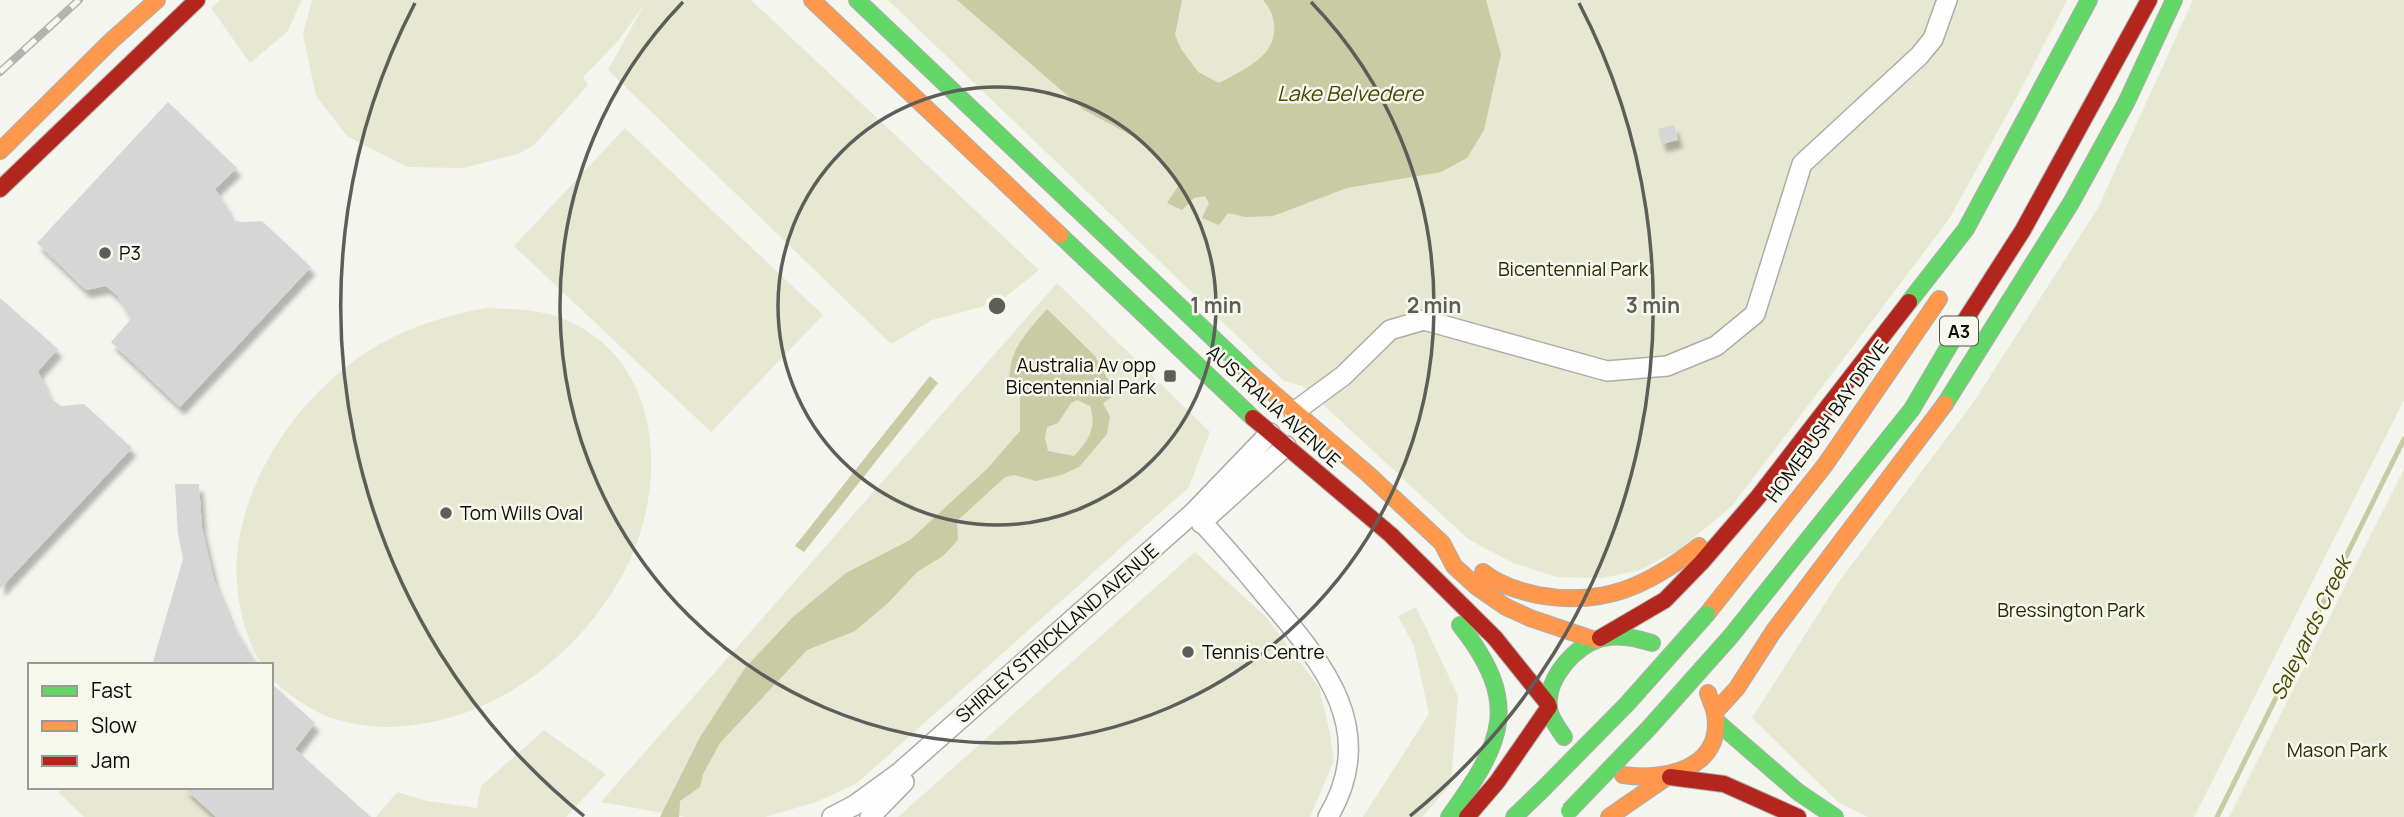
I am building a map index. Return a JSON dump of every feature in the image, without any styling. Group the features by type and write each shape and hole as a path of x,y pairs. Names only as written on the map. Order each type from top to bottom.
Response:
{"main road":[{"path":"0,151 111,41 157,0"},
{"path":"0,189 197,0"},
{"name":"AUSTRALIA AVENUE","path":"812,0 1270,433 1391,534 1495,638 1548,706 1564,737"},
{"name":"AUSTRALIA AVENUE","path":"857,0 1294,412 1368,474 1441,543 1454,566 1477,587 1506,607 1530,618 1598,639 1625,637 1652,643"},
{"path":"1467,817 1491,790 1548,706 1552,688 1562,667 1574,654 1665,600 1701,563 1758,497 1966,229 2089,0"},
{"name":"A3","path":"1566,814 1649,728 1731,636 1912,409 2023,230 2148,0"},
{"path":"1716,716 1773,632 1936,419 2071,203 2126,103 2174,0"},
{"path":"1973,246 2007,188"},
{"name":"HOMEBUSH BAY DRIVE","path":"1514,817 1627,705 1707,614 1825,465 1951,280"},
{"path":"1294,412 1290,427 1344,477 1379,541 1481,650 1491,669 1500,712 1497,738 1475,781 1449,817"},
{"path":"1441,543 1466,555 1486,575 1521,591 1558,599 1601,597 1626,592 1663,573 1758,497"},
{"path":"1609,817 1695,762 1704,753 1715,736 1716,716 1705,685"},
{"path":"1716,716 1798,792 1835,817"},
{"path":"1623,775 1646,780 1667,778 1732,787 1798,817"}],"street":[{"path":"1294,412 1343,376 1390,330 1424,320 1607,371 1667,366 1716,346 1755,313 1802,164 1919,56 1933,39 1947,0"},
{"name":"SHIRLEY STRICKLAND AVENUE","path":"870,817 894,791 1198,518 1270,433"},
{"name":"SHIRLEY STRICKLAND AVENUE","path":"832,817 855,805 899,774 1286,446"},
{"path":"1198,518 1274,606 1324,670 1335,689 1343,710 1348,751 1346,775 1328,817"}],"green space":[{"path":"220,0 302,0 287,32 250,63 211,8"},
{"path":"312,0 751,0 1039,270 999,302 932,320 891,344 608,70 644,5 618,41 583,77 588,85 534,145 518,154 463,168 407,167 347,136 316,96 303,34"},
{"name":"Bicentennial Park","path":"888,0 2067,0 1949,219 1732,506 1680,549 1640,570 1603,578 1556,577 1511,562 1468,539 1303,386 1284,381"},
{"name":"Bressington Park","path":"2193,0 2404,0 2404,400 2194,817 1868,817 1839,803 1752,718 1838,583 1973,403 2098,208"},
{"path":"625,128 823,315 711,432 514,246"},
{"path":"1057,283 1210,432 1189,487 856,784 816,802 765,817 686,817 601,802"},
{"name":"Tom Wills Oval","path":"486,308 549,314 586,331 615,355 635,385 646,419 651,455 649,493 641,531 627,566 595,617 552,662 527,681 473,710 445,719 386,727 341,721 304,704 280,686 273,678 273,663 262,663 249,639 241,611 237,575 239,539 248,503 263,469 282,437 330,380 373,348 403,332"},
{"name":"Mason Park","path":"2404,469 2404,817 2229,817"},
{"name":"Tennis Centre","path":"1195,552 1266,617 1319,687 1334,761 1310,817 898,817"},
{"path":"1416,607 1458,696 1451,784 1422,817 1363,817 1429,714 1414,646 1398,616"},
{"path":"544,730 606,774 566,817 376,817 397,792 427,801 477,808 481,786"},
{"path":"62,789 185,789 216,817 84,817 58,792"}],"water":[{"name":"Lake Belvedere","path":"957,0 1182,0 1175,35 1181,49 1198,72 1219,83 1256,61 1270,46 1274,32 1273,18 1263,0 1486,0 1501,54 1484,130 1467,158 1441,172 1347,188 1273,216 1245,217 1228,213 1219,225 1202,218 1209,203 1205,196 1194,198 1182,210 1167,203 1179,185 1142,141 1084,110"},
{"path":"1047,309 1095,356 1116,394 1103,403 1110,417 1107,434 1079,467 1061,475 1036,481 1014,475 1005,477 957,521 958,540 943,556 917,572 889,602 855,631 807,650 720,743 703,774 700,787 680,801 679,817 660,817 700,737 745,668 793,617 846,573 910,540 988,468 1020,431 1020,395 1016,387 1007,387 1011,366 1020,342","holes":["1077,400 1090,406 1092,427 1088,439 1074,456 1048,451 1045,438 1047,427 1058,423 1071,403"]},
{"path":"930,376 938,383 804,552 795,546"}],"building":[{"name":"P3","path":"168,102 237,168 215,189 232,220 262,221 311,267 180,407 111,342 131,319 118,296 106,286 86,290 37,243"},
{"path":"1674,125 1678,140 1662,144 1658,129"},
{"path":"0,298 58,349 38,371 50,398 61,406 84,404 132,448 0,589"},
{"path":"175,484 199,484 202,528 214,580 232,624 256,663 153,663 183,559 178,533"},
{"path":"273,685 315,723 295,749 371,817 216,817 185,789 273,789"}],"waterway":[{"name":"Saleyards Creek","path":"2217,817 2404,439"}],"railway":[{"path":"0,72 79,0"}],"traffic: fast":[{"path":"857,0 1253,376"},
{"path":"1909,302 1966,229 2089,0"},
{"path":"1945,404 2071,203 2126,103 2174,0"},
{"path":"1060,235 1253,418"},
{"path":"1731,636 1912,409 1955,336"},
{"path":"1544,788 1627,704 1707,614"},
{"path":"1449,817 1482,766 1493,744 1498,722 1498,701 1492,678 1480,653 1460,625"},
{"path":"1569,811 1649,728 1731,636"},
{"path":"1564,737 1549,708 1552,686 1564,664 1583,647 1603,638 1628,637 1652,643"},
{"path":"1716,721 1798,792 1835,817"},
{"path":"1514,817 1544,788"}],"traffic: slow":[{"path":"0,151 111,41 157,0"},
{"path":"812,0 1060,235"},
{"path":"1707,614 1825,465 1939,299"},
{"path":"1253,376 1368,474 1442,543 1454,566 1477,587 1506,607 1530,618 1595,640"},
{"path":"1716,711 1737,688 1773,632 1945,404"},
{"path":"1483,572 1502,584 1523,592 1561,598 1583,598 1624,590 1643,582 1699,546"},
{"path":"1623,775 1656,776 1672,773 1701,759 1710,748 1715,733 1715,714 1708,693"},
{"path":"1609,817 1664,779"}],"traffic: jam":[{"path":"0,189 197,0"},
{"path":"1955,336 2023,230 2149,0"},
{"path":"1600,638 1665,600 1701,563 1758,497 1909,302"},
{"path":"1253,418 1391,535 1495,638 1548,704"},
{"path":"1467,817 1497,782 1549,707"},
{"path":"1670,777 1724,784 1798,817"}],"place":[{"name":"P3","path":"105,253"},
{"name":"Australia Av opp Bicentennial Park","path":"1170,376"},
{"name":"Tom Wills Oval","path":"446,513"},
{"name":"Tennis Centre","path":"1188,652"}]}
